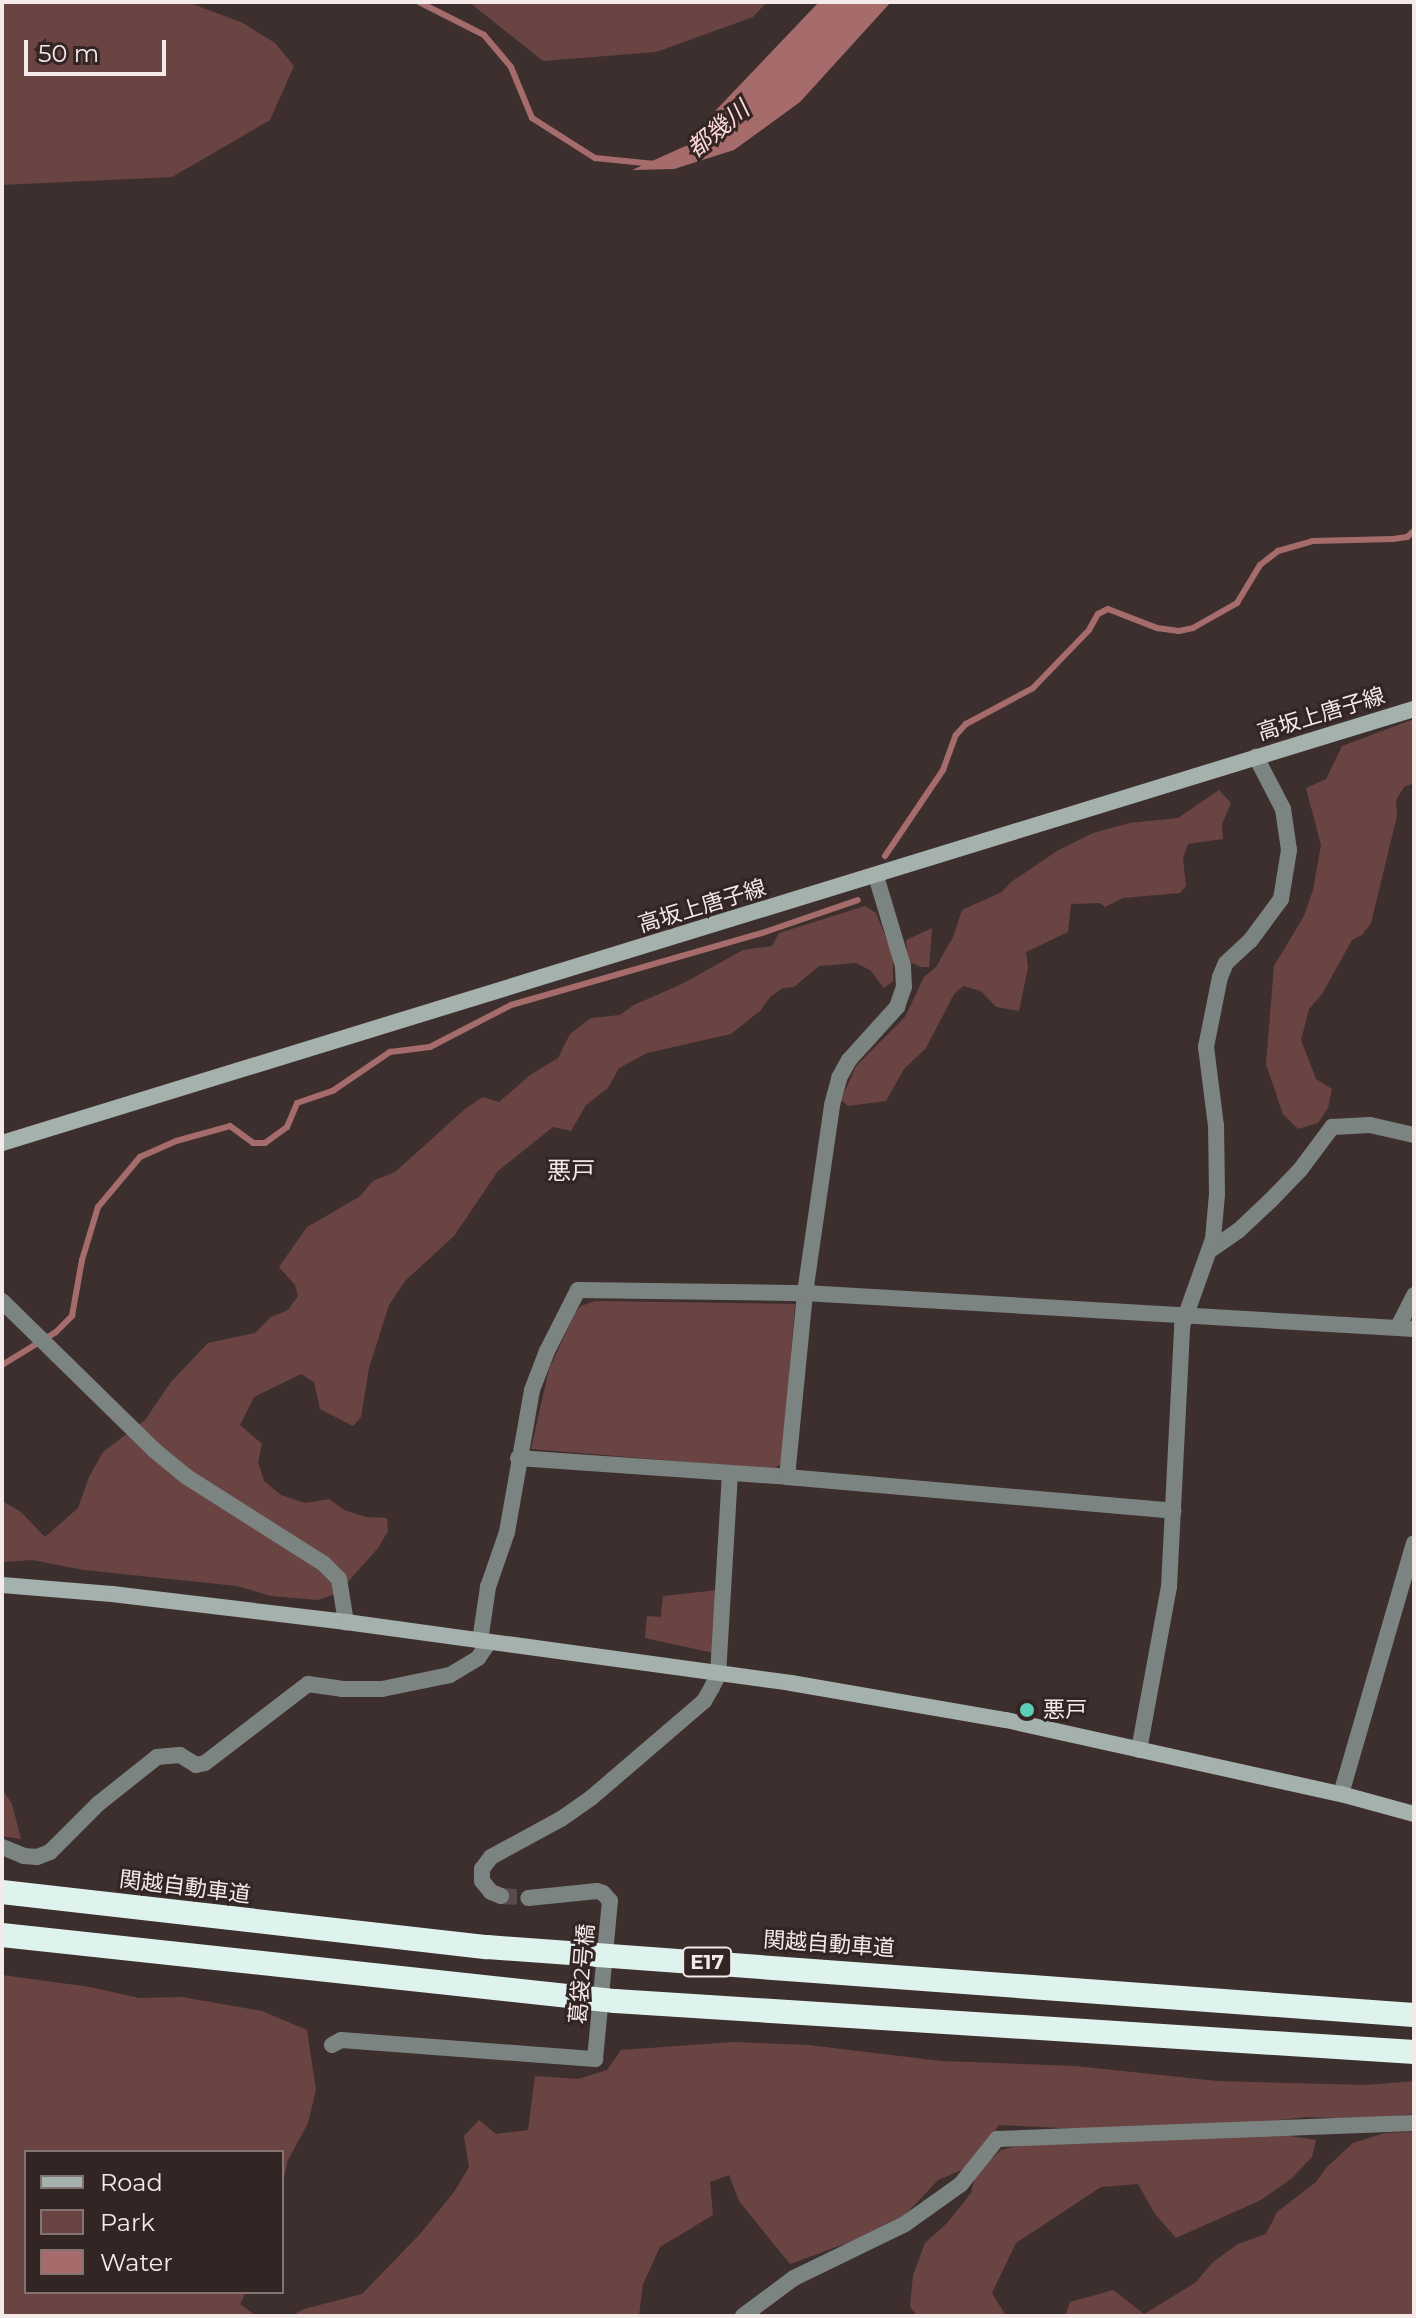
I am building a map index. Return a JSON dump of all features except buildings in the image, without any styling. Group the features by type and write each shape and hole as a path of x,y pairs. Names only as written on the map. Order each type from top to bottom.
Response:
{"highway":[{"name":"関越自動車道","path":"2,1892 487,1947 1414,2015"},
{"name":"E17","path":"2,1935 615,2001 1414,2052"}],"main road":[{"name":"高坂上唐子線","path":"2,1143 1414,709"},
{"path":"2,1585 70,1589 346,1622 791,1683 963,1712 1341,1794 1414,1814"}],"street":[{"path":"1139,1750 1169,1587 1184,1314 1212,1249 1217,1194 1216,1126 1206,1047 1213,1005 1226,963 1250,941 1281,899 1289,850 1283,809 1256,757"},
{"path":"787,1477 805,1293 839,1078 849,1060 897,1007 904,987 903,966 876,876"},
{"path":"1212,1249 1238,1231 1271,1200 1300,1170 1332,1127 1370,1125 1414,1135"},
{"path":"2,1847 24,1856 37,1857 50,1852 98,1804 157,1757 180,1755 196,1765 205,1763 295,1690 308,1684 342,1689 382,1689 450,1675 478,1658 484,1641 488,1587 507,1532 532,1390 547,1351 578,1290 805,1293 1406,1328 1414,1295"},
{"path":"2,1301 154,1450 187,1477 324,1564 339,1579 346,1622"},
{"path":"518,1458 787,1477 1174,1511"},
{"path":"501,1896 491,1892 482,1881 482,1869 491,1857 561,1819 591,1798 704,1701 718,1675 730,1473"},
{"path":"1341,1794 1414,1543"},
{"name":"葛袋2号橋","path":"332,2045 341,2040 587,2061 595,2059 610,1901 597,1891 528,1898"},
{"path":"743,2316 794,2278 867,2244 924,2211 961,2184 997,2139 1414,2123"}],"green space":[{"path":"2,2 187,2 243,23 275,43 294,66 270,120 172,177 2,185"},
{"path":"469,2 767,2 753,17 656,52 543,61"},
{"path":"1414,719 1414,783 1404,787 1396,800 1397,816 1371,923 1362,935 1352,940 1322,994 1309,1009 1301,1040 1316,1079 1332,1089 1328,1108 1318,1123 1298,1129 1283,1114 1266,1064 1274,966 1304,916 1313,890 1321,845 1306,788 1326,779 1342,746"},
{"path":"1219,790 1231,803 1222,824 1223,839 1188,844 1183,858 1186,886 1180,893 1123,898 1105,907 1100,903 1071,904 1068,932 1026,952 1028,968 1019,1011 996,1007 981,991 963,986 954,994 926,1048 904,1069 886,1101 848,1106 841,1100 856,1066 905,1017 924,977 936,967 953,937 962,910 1002,892 1011,882 1057,851 1093,833 1130,823 1178,818"},
{"path":"865,906 876,913 893,955 893,981 884,988 870,970 856,963 819,966 794,987 783,988 770,997 761,1010 731,1034 647,1053 619,1068 608,1088 586,1105 571,1131 553,1127 498,1171 454,1236 405,1281 389,1305 369,1368 361,1417 353,1426 320,1409 314,1382 301,1374 254,1397 240,1425 262,1444 258,1462 264,1481 281,1495 305,1503 329,1499 344,1510 366,1517 387,1518 388,1531 378,1548 338,1593 318,1600 271,1596 237,1586 84,1570 32,1560 2,1562 2,1501 21,1512 45,1537 78,1508 89,1477 103,1452 145,1420 171,1382 208,1343 255,1333 271,1317 288,1310 298,1296 295,1285 279,1267 307,1227 359,1197 373,1181 395,1172 465,1109 483,1097 499,1102 530,1075 558,1058 570,1034 591,1018 620,1015 743,950 772,946 779,933"},
{"path":"932,928 929,967 908,961 906,940"},
{"path":"595,1301 795,1304 782,1463 774,1469 531,1449 549,1369 575,1313 581,1306"},
{"path":"718,1590 714,1653 645,1638 647,1616 661,1617 663,1596"},
{"path":"2,1789 12,1804 21,1839 2,1836"},
{"path":"2,1975 90,1987 139,1998 182,1997 262,2011 307,2030 316,2090 308,2123 287,2162 284,2180 284,2150 24,2150 24,2294 245,2294 240,2304 256,2316 2,2316"},
{"path":"734,2042 808,2045 941,2061 1075,2066 1217,2081 1366,2085 1414,2081 1414,2114 1363,2119 1307,2117 1208,2128 1121,2131 999,2125 969,2167 938,2180 896,2225 790,2264 739,2201 729,2175 710,2182 713,2215 660,2247 643,2284 639,2316 291,2316 304,2309 362,2294 420,2234 454,2192 469,2167 464,2136 479,2120 496,2134 528,2130 535,2076 578,2079 607,2070 621,2050"},
{"path":"1414,2132 1414,2316 1065,2316 1070,2302 1113,2290 1144,2314 1195,2283 1213,2262 1238,2244 1266,2234 1277,2212 1316,2182 1353,2143 1385,2133"},
{"path":"1276,2134 1316,2140 1312,2157 1291,2179 1261,2200 1176,2238 1155,2214 1138,2184 1101,2187 1016,2243 992,2293 1006,2316 918,2316 910,2307 913,2275 925,2243 947,2223 971,2193 976,2173 1001,2150 1031,2142"}],"water":[{"path":"819,2 891,2 800,102 734,150 674,169 632,170 690,144 717,109"}],"waterway":[{"name":"都幾川","path":"419,2 484,35 511,67 532,118 595,158 655,164"},
{"path":"885,856 943,770 956,735 966,724 1033,688 1089,630 1098,614 1108,609 1157,628 1179,631 1193,628 1237,603 1260,565 1278,551 1313,541 1407,537 1414,531"},
{"path":"2,1365 56,1332 72,1316 82,1260 98,1207 140,1157 176,1141 230,1126 253,1143 265,1143 287,1127 297,1103 334,1090 390,1052 430,1047 511,1005 765,932 858,900"}],"tunnel":[{"path":"501,1896 528,1898"}],"place":[{"name":"悪戸","path":"1027,1710"}],"district":[{"name":"悪戸","path":"571,1171"}]}
